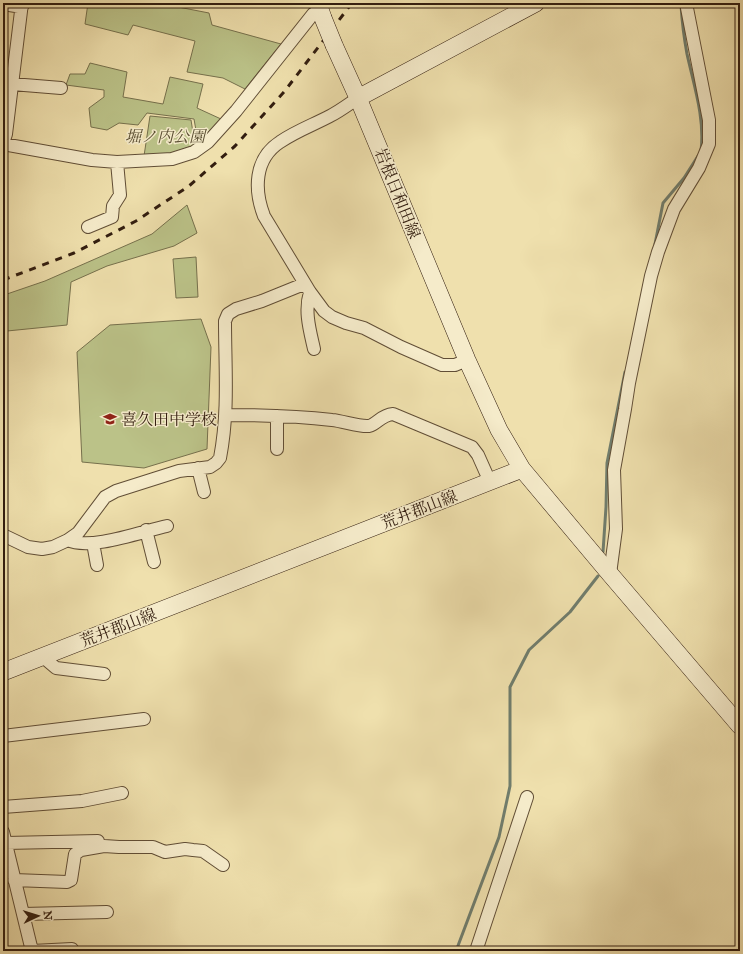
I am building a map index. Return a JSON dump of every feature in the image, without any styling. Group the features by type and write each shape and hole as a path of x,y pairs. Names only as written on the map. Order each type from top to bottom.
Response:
{"main road":[{"path":"358,98 536,3"},
{"name":"岩根日和田線","path":"320,11 358,98 467,360 499,430 522,469"},
{"path":"522,469 740,726"},
{"name":"荒井郡山線","path":"3,672 522,469"}],"street":[{"path":"610,574 616,529 614,470 629,383 651,276 658,252 674,210 699,168 709,144 709,120 686,3"},
{"path":"3,4 22,5 6,134 3,144 92,160 117,162 172,159 194,152 208,142 236,111 313,14 320,11"},
{"path":"12,84 61,88"},
{"path":"358,98 331,116 273,147 258,173 257,180 260,203 264,216 307,288 324,311 332,317 370,331 442,365 455,365 467,360"},
{"path":"88,227 112,217 113,206 120,194 117,162"},
{"path":"307,288 307,314 314,349"},
{"path":"3,535 28,547 42,549 53,547 68,540 78,533 105,497 116,491 179,471 213,465 220,458 226,415 227,384 225,321 228,314 236,309 307,288"},
{"path":"226,415 277,416 334,420 367,426 384,416 393,414 472,447 478,455 490,482"},
{"path":"277,416 277,449"},
{"path":"198,468 204,492"},
{"path":"68,540 77,544 93,543 121,538 146,530 167,526"},
{"path":"146,530 154,562"},
{"path":"93,543 97,565"},
{"path":"43,656 56,668 104,674"},
{"path":"3,736 144,719"},
{"path":"3,807 82,801 122,793"},
{"path":"476,951 527,797"},
{"path":"72,949 32,951 4,838 107,840"},
{"path":"14,880 66,882 71,880 75,854 81,850 104,846 153,847 165,852 185,849 203,851 223,866"},
{"path":"23,914 108,912"}],"green space":[{"path":"88,3 172,3 173,6 209,13 212,25 281,44 245,89 223,78 187,72 195,41 133,25 128,35 85,24"},
{"path":"90,63 127,72 123,97 163,104 170,77 203,84 197,108 221,119 198,142 194,119 147,113 138,125 119,123 107,130 91,127 89,108 104,97 104,90 66,85 70,74 85,74"},
{"name":"堀ノ内公園","path":"150,116 191,120 195,145 156,158 144,156"},
{"path":"187,205 197,233 174,246 107,266 71,282 67,325 7,331 7,294 45,281 152,234"},
{"path":"196,257 198,297 176,298 173,259"},
{"path":"201,319 211,347 207,449 144,468 82,462 77,352 110,325"}],"waterway":[{"path":"681,5 686,48 700,114 702,139 701,151"},
{"path":"655,244 663,203 684,178 698,156"},
{"path":"603,552 607,463 625,372"},
{"path":"456,951 499,837 510,786 510,687 529,650 570,612 598,576"}],"railway":[{"path":"3,280 74,253 136,221 189,186 235,146 284,92 352,3"}],"place":[{"name":"喜久田中学校","path":"110,419"}]}
